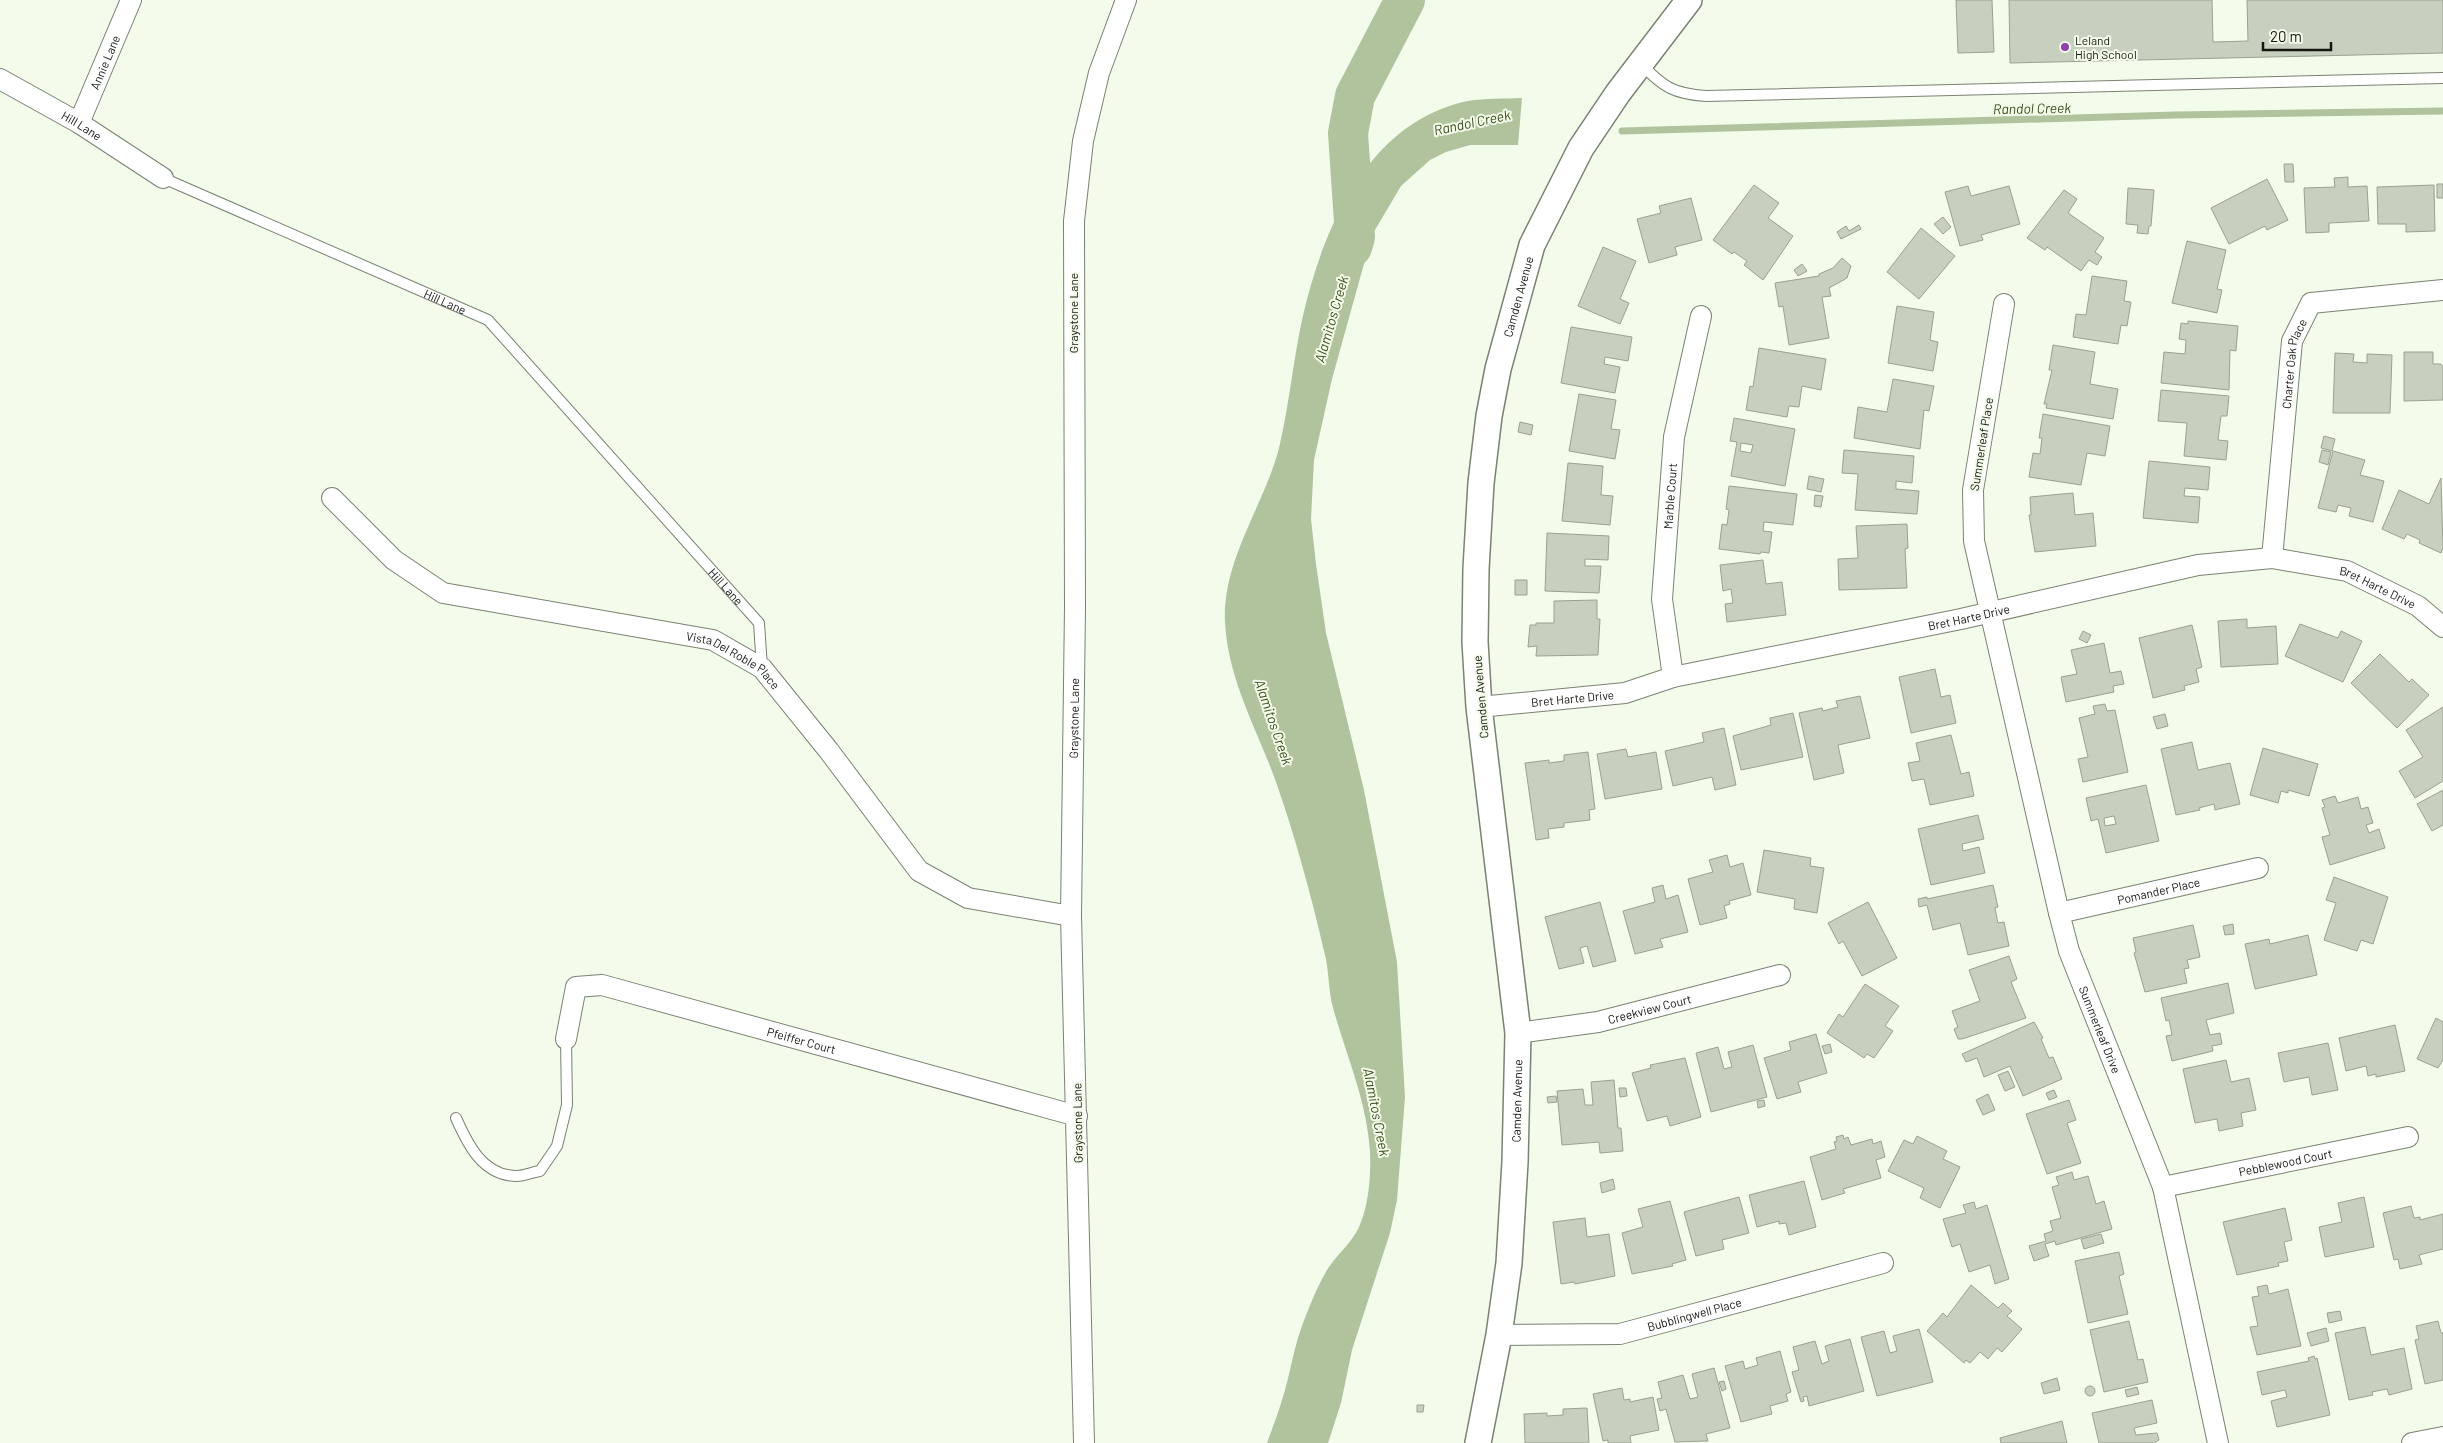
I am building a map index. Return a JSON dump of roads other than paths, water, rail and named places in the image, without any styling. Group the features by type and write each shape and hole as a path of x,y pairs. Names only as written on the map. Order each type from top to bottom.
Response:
{"street":[{"name":"Annie Lane","path":"79,123 131,0"},
{"name":"Graystone Lane","path":"1084,1443 1071,916 1074,607 1074,221 1087,124 1099,73 1126,0"},
{"name":"Camden Avenue","path":"1478,1443 1499,1335 1509,1263 1515,1162 1518,1033 1479,707 1475,642 1481,483 1498,370 1532,245 1581,148 1640,63 1689,0"},
{"name":"Hill Lane","path":"0,79 79,123 163,178"},
{"name":"Charter Oak Place","path":"2272,558 2292,341 2311,303 2443,290"},
{"name":"Summerleaf Place","path":"1989,613 1974,541 1972,490 2004,304"},
{"name":"Marble Court","path":"1673,677 1662,599 1674,437 1702,316"},
{"name":"Vista Del Roble Place","path":"332,498 394,560 443,593 713,640 762,668 829,751 918,870 968,898 1071,916"},
{"name":"Bret Harte Drive","path":"1479,707 1625,693 1673,677 1989,613 2198,565 2272,558 2347,572 2418,606 2443,627"},
{"name":"Summerleaf Drive","path":"1989,613 2069,951 2163,1187 2218,1443"},
{"name":"Pomander Place","path":"2059,913 2258,868"},
{"name":"Creekview Court","path":"1518,1033 1598,1022 1780,975"},
{"name":"Pfeiffer Court","path":"566,1039 576,987 602,985 1077,1116"},
{"name":"Pebblewood Court","path":"2163,1187 2408,1137"},
{"name":"Bubblingwell Place","path":"1499,1335 1620,1334 1883,1262"},
{"path":"2412,1443 2443,1437"}],"lane":[{"path":"1640,63 1668,88 1684,95 1706,96 2443,78"},
{"name":"Hill Lane","path":"163,178 488,320 758,624 762,668"},
{"path":"456,1118 469,1148 495,1172 517,1176 540,1171 557,1146 566,1105 566,1039"}],"water":[{"path":"1522,98 1518,145 1470,145 1446,152 1430,160 1401,186 1372,235 1332,379 1314,460 1311,519 1316,564 1326,633 1364,790 1397,962 1405,1097 1397,1200 1390,1233 1352,1350 1341,1403 1328,1443 1267,1443 1285,1391 1299,1335 1313,1297 1327,1270 1359,1227 1369,1190 1370,1152 1365,1114 1332,1004 1326,957 1290,823 1276,782 1244,704 1232,664 1225,622 1226,599 1230,577 1279,448 1302,320 1322,251 1337,216 1355,184 1377,155 1403,131 1433,112 1468,101"}],"waterway":[{"name":"Alamitos Creek","path":"1352,247 1355,237 1348,133 1355,96 1405,0"},
{"name":"Randol Creek","path":"1622,131 2175,115 2443,111"}],"place":[{"name":"Leland High School","path":"2065,47"}]}
